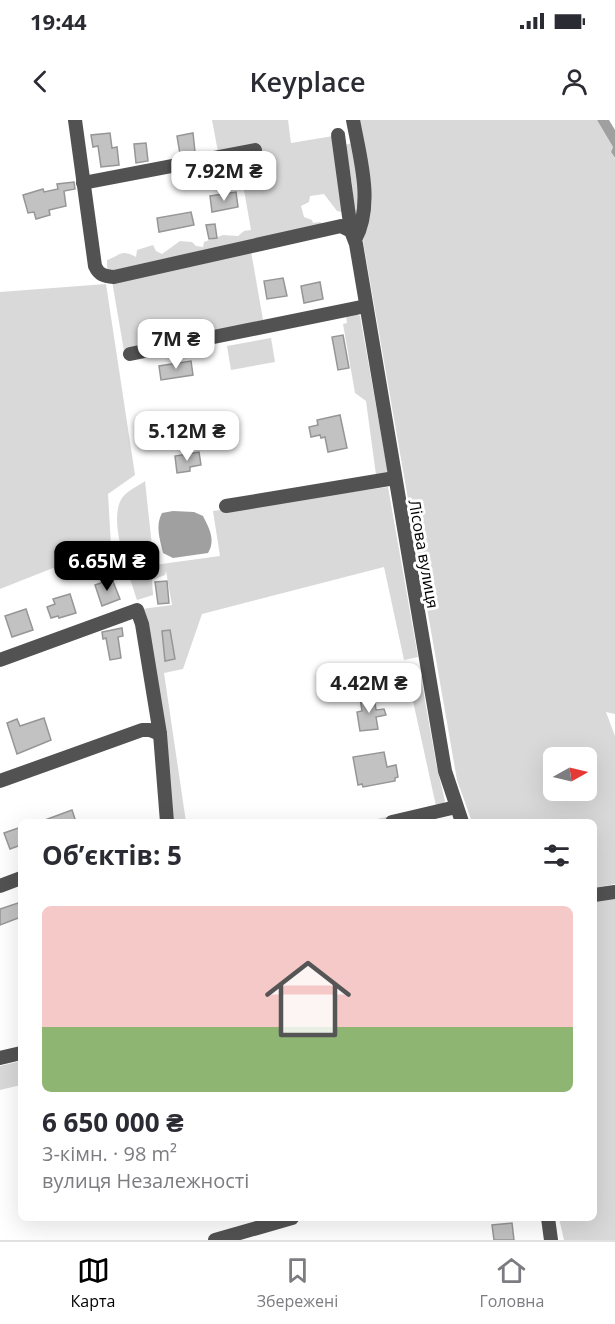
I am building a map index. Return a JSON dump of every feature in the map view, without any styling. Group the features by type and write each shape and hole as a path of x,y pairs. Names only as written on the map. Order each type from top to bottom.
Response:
{"street":[{"path":"75,120 95,266 99,273 114,277 349,232 362,226 364,198 362,169 353,120"},
{"name":"Лісова вулиця","path":"338,135 349,232 366,306 445,771 461,819"},
{"path":"83,183 255,150"},
{"path":"130,354 366,306"},
{"path":"226,506 395,478"},
{"path":"0,660 137,610 142,624 160,734 167,819"},
{"path":"0,780 142,730 160,734"},
{"path":"405,819 456,807"},
{"path":"0,886 18,879"},
{"path":"597,895 615,892"},
{"path":"0,1058 18,1054"},
{"path":"222,1239 282,1221"},
{"path":"548,1221 551,1240"}],"shaded area":[{"path":"212,120 288,120 291,143 333,136 342,212 337,211 324,194 310,196 309,202 301,206 304,217 312,220 313,223 320,222 325,226 292,244 287,243 262,251 251,251 263,320 124,351 107,260 124,253 136,257 137,250 153,245 156,251 162,254 180,241 192,242 196,246 203,247 204,242 223,235 238,236 244,231 251,230 238,156 218,152"},
{"path":"357,120 597,120 613,147 611,152 615,159 615,714 606,712 615,736 615,884 597,887 597,819 471,819 457,780 363,241 366,227"},
{"path":"597,120 609,120 615,130 615,158 611,152 613,147"},
{"path":"352,143 360,194 360,204 355,221 352,184 345,145"},
{"path":"106,284 135,475 108,494 111,545 0,589 0,292"},
{"path":"346,315 360,316 388,473 376,475 366,401 355,393 343,324 347,323"},
{"path":"271,338 275,362 231,370 227,346"},
{"path":"145,481 154,565 220,556 213,511 388,487 418,657 404,660 384,567 202,614 183,669 164,673 186,819 171,819 142,609 172,605 166,571 165,575 152,580 153,595 137,600 121,549 117,520 122,498"},
{"path":"194,512 203,516 212,539 208,553 173,558 163,553 159,522 162,513"},
{"path":"419,667 445,801 440,809 393,819 377,819 436,806 406,669"},
{"path":"615,897 615,1240 564,1240 560,1221 597,1221 597,900"},
{"path":"18,1062 18,1086 0,1090 0,1066"}],"building":[{"path":"110,133 112,148 117,147 119,165 101,167 98,146 93,147 91,135"},
{"path":"193,133 195,152 180,154 177,136"},
{"path":"146,143 148,161 136,163 134,144"},
{"path":"74,182 75,189 64,191 66,206 49,210 50,215 36,219 34,212 28,213 23,195 43,189 44,192 58,189 57,184"},
{"path":"236,192 238,207 212,212 210,196"},
{"path":"191,212 194,225 159,232 157,218"},
{"path":"215,224 217,238 209,239 206,225"},
{"path":"283,278 287,296 267,299 264,281"},
{"path":"320,282 323,299 304,303 301,286"},
{"path":"343,335 349,368 338,370 332,337"},
{"path":"191,361 193,375 161,380 159,366"},
{"path":"340,415 347,448 328,452 325,437 321,438 320,435 311,437 309,427 318,425 317,420"},
{"path":"199,452 201,465 190,467 190,471 177,473 175,456"},
{"path":"112,579 120,599 102,606 95,585"},
{"path":"167,581 169,603 158,604 155,582"},
{"path":"70,594 76,613 51,618 47,607 55,604 53,599"},
{"path":"26,609 33,630 12,637 5,616"},
{"path":"122,628 123,636 118,637 121,658 110,660 106,638 103,639 102,632"},
{"path":"170,630 175,659 165,661 162,631"},
{"path":"374,696 376,710 384,709 386,715 376,717 378,729 360,731 357,712 362,711 360,698"},
{"path":"44,718 51,740 17,754 7,723 17,719 20,726"},
{"path":"384,752 387,767 396,765 398,777 395,781 363,787 362,784 358,785 353,757"},
{"path":"72,810 75,819 47,819"},
{"path":"18,828 18,846 10,849 4,833"},
{"path":"18,903 18,918 0,925 0,909"},
{"path":"512,1223 514,1240 494,1240 492,1225"}]}
